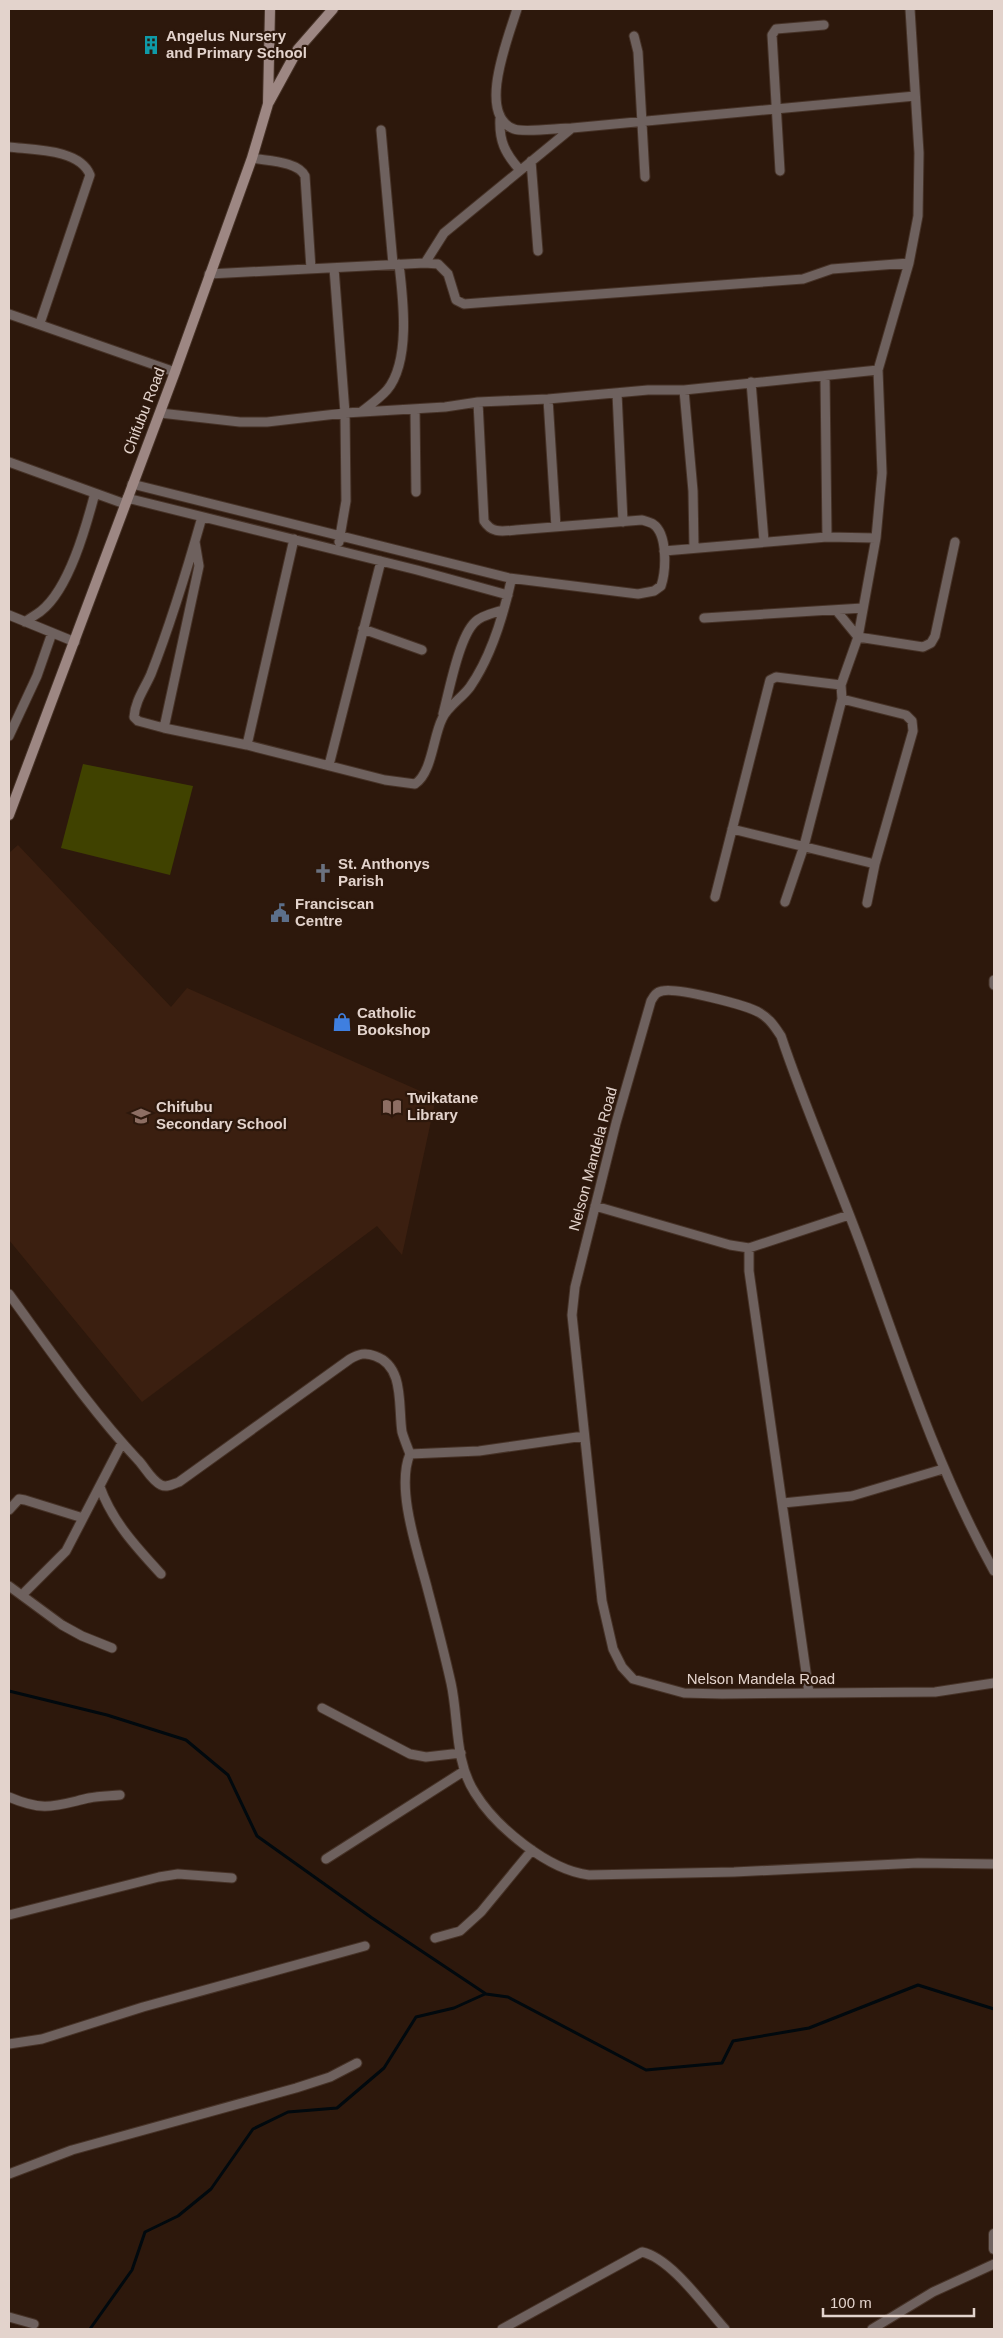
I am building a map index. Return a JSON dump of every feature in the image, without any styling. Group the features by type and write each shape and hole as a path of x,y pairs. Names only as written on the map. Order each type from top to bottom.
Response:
{"main road":[{"name":"Chifubu Road","path":"9,815 160,413 252,158 268,104 270,9"},
{"path":"268,104 298,49 333,9"}],"street":[{"path":"517,9 500,60 496,110 500,119 500,135 503,147 519,169"},
{"path":"785,902 804,846 842,699 841,685 858,637 876,538 882,473 878,370 909,263 916,232 920,194 910,9"},
{"path":"780,171 772,35 776,29 824,25"},
{"path":"634,36 638,52 644,177"},
{"path":"500,119 516,130 572,128 915,96"},
{"path":"425,262 444,233 519,169 572,128"},
{"path":"360,412 388,388 394,378 405,331 381,130"},
{"path":"9,147 72,156 87,167 90,175 40,323"},
{"path":"252,158 295,166 302,170 306,176 311,269"},
{"path":"531,161 538,251"},
{"path":"209,274 425,262 438,264 443,268 448,274 456,300 464,304 803,279 832,269 909,263"},
{"path":"334,268 345,413 346,500 338,550"},
{"path":"9,314 40,323 175,372"},
{"path":"160,413 240,422 267,422 345,413 415,409 478,402 684,390 751,382 825,377 878,370"},
{"path":"825,377 827,536"},
{"path":"751,382 764,541"},
{"path":"684,390 693,491 694,548"},
{"path":"616,393 623,522"},
{"path":"548,399 556,527"},
{"path":"132,484 509,578 638,594 654,591 661,586 666,564 660,531 653,524 642,520 496,531 489,528 484,521 478,402"},
{"path":"415,409 416,492"},
{"path":"9,462 95,493 294,539 508,595"},
{"path":"25,622 42,610 66,576 86,525 95,493"},
{"path":"256,530 259,516"},
{"path":"202,517 150,676 134,708 134,717 138,721 247,745 385,780 415,784 425,776 459,655 468,631 475,621 503,610"},
{"path":"664,551 827,536 876,538"},
{"path":"247,745 294,539"},
{"path":"164,728 199,566 195,542"},
{"path":"836,610 858,637 923,647 931,643 935,636 955,542"},
{"path":"417,570 420,557"},
{"path":"329,765 381,561"},
{"path":"442,716 469,688 481,670 508,595 511,581 509,578"},
{"path":"704,618 862,608"},
{"path":"9,615 75,642"},
{"path":"363,629 422,650"},
{"path":"9,736 37,676 52,633"},
{"path":"715,897 770,680 776,677 841,685"},
{"path":"842,699 906,715 912,721 912,731 875,864 867,903"},
{"path":"732,829 875,864"},
{"path":"994,980 994,985"},
{"name":"Nelson Mandela Road","path":"994,1571 974,1536 943,1469 781,1036 772,1022 759,1012 735,1004 674,990 662,990 651,1001 616,1122 574,1287 572,1315 603,1608 613,1649 622,1668 633,1679 684,1694 935,1692 994,1683"},
{"path":"595,1206 730,1245 749,1248 849,1215"},
{"path":"749,1248 749,1272 809,1693"},
{"path":"9,1297 55,1360 122,1443 160,1484 170,1486 179,1482 350,1359 360,1354 369,1354 380,1358 390,1365 395,1377 402,1432 410,1454 406,1471 406,1486 411,1528 451,1684 464,1771 476,1794 497,1821 532,1850 569,1870 589,1875 734,1872 927,1863 994,1864"},
{"path":"410,1454 479,1451 584,1436"},
{"path":"22,1595 66,1551 122,1443"},
{"path":"783,1503 852,1496 943,1469"},
{"path":"100,1487 107,1508 137,1548 161,1574"},
{"path":"9,1510 19,1499 84,1518"},
{"path":"9,1586 62,1625 82,1636 112,1648"},
{"path":"322,1708 410,1754 426,1757 461,1753"},
{"path":"326,1860 464,1771"},
{"path":"9,1797 22,1802 52,1807 90,1798 120,1795"},
{"path":"435,1938 460,1931 481,1912 532,1850"},
{"path":"9,1915 159,1877 178,1874 232,1878"},
{"path":"9,2044 42,2039 143,2007 365,1946"},
{"path":"9,2174 72,2150 330,2077 357,2063"},
{"path":"994,2234 994,2249"},
{"path":"502,2329 642,2252 652,2254 676,2274 725,2329"},
{"path":"872,2329 933,2292 994,2264"},
{"path":"9,2317 34,2324"}],"shaded area":[{"path":"83,764 193,786 170,875 61,848"},
{"name":"Chifubu Secondary School","path":"18,845 171,1007 187,988 436,1098 402,1255 377,1226 142,1402 9,1240 9,853"}],"waterway":[{"path":"9,1691 107,1715 186,1740 228,1775 257,1836 372,1918 486,1994 508,1997 646,2070 722,2063 733,2041 809,2028 918,1985 994,2009"},
{"path":"90,2329 132,2270 145,2232 178,2216 211,2189 253,2129 288,2112 337,2108 384,2068 416,2017 454,2008 485,1994"}],"place":[{"name":"Angelus Nursery and Primary School","path":"151,45"},
{"name":"St. Anthonys Parish","path":"323,873"},
{"name":"Franciscan Centre","path":"280,913"},
{"name":"Catholic Bookshop","path":"342,1022"},
{"name":"Twikatane Library","path":"392,1107"},
{"name":"Chifubu Secondary School","path":"141,1116"}]}
